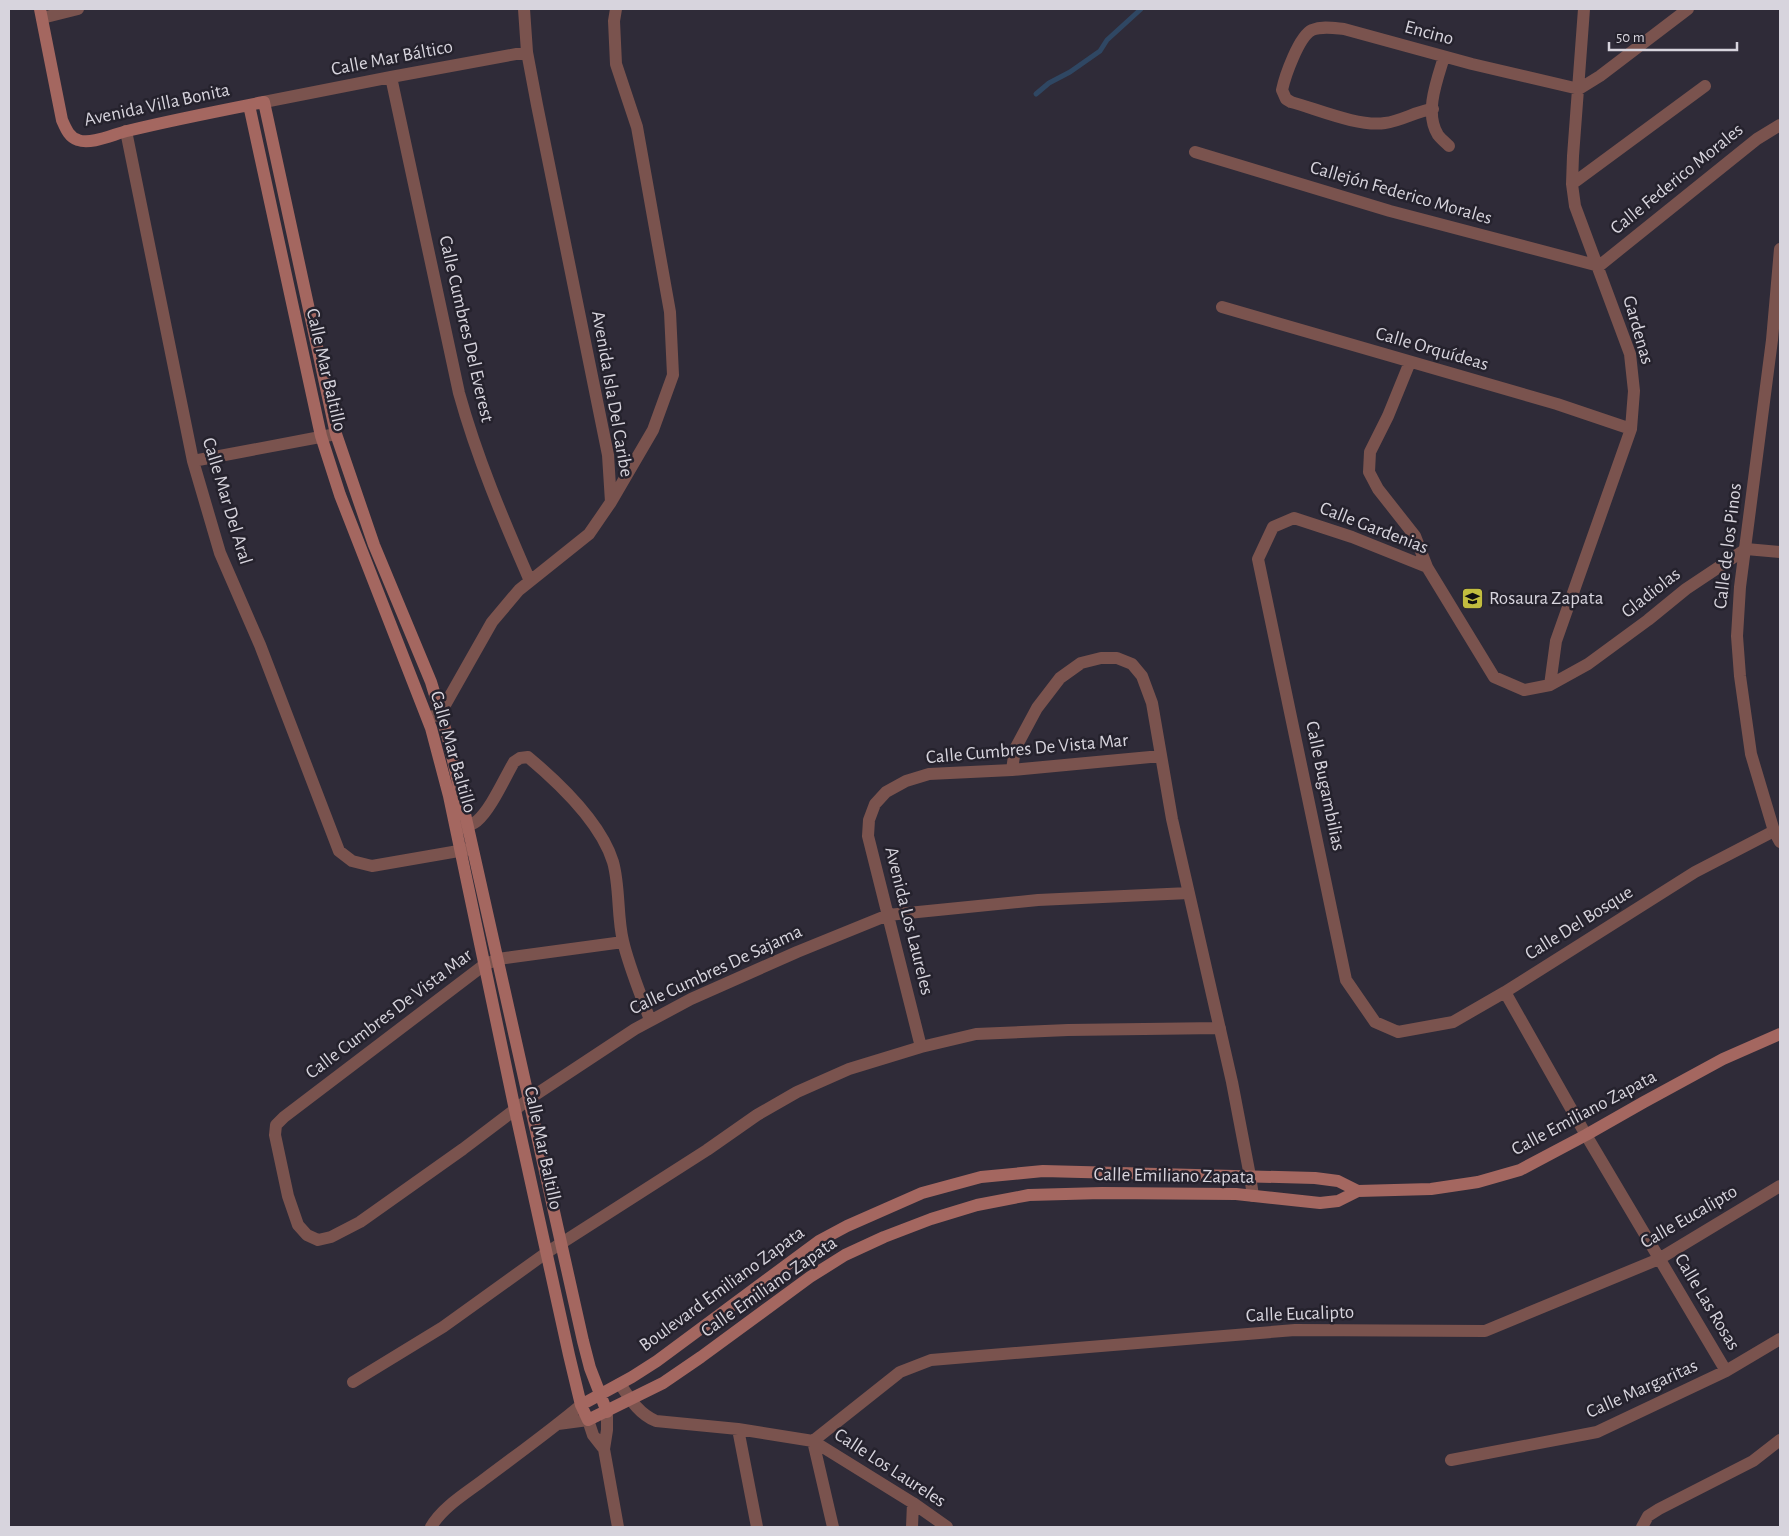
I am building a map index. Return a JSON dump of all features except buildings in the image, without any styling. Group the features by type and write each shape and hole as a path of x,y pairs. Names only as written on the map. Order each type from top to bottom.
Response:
{"main road":[{"name":"Avenida Villa Bonita","path":"41,13 62,120 66,131 80,141 98,140 126,131 264,102"},
{"name":"Calle Mar Baltillo","path":"264,102 336,434 374,545 424,665 441,712 469,826 583,1341 607,1412"},
{"name":"Calle Mar Baltillo","path":"249,105 321,436 340,495 428,719 449,796 546,1253 581,1405 588,1420"},
{"name":"Calle Emiliano Zapata","path":"588,1420 663,1383 702,1358 810,1277 845,1255 884,1236 931,1219 977,1205 1029,1195 1102,1192 1236,1194 1320,1203 1338,1201 1358,1191 1431,1190 1478,1182 1520,1170 1723,1059 1780,1034"},
{"name":"Boulevard Emiliano Zapata","path":"581,1405 620,1384 690,1337 819,1241 847,1226 922,1193 981,1178 1043,1171 1315,1178 1338,1181 1358,1191"}],"street":[{"path":"41,13 78,9"},
{"name":"Avenida Isla Del Caribe","path":"441,712 492,622 519,590 589,534 611,502 608,455 527,52 524,9"},
{"path":"611,502 653,430 674,375 670,312 637,127 616,64 614,21 616,9"},
{"name":"Gardenas","path":"1550,685 1556,641 1631,428 1634,391 1630,354 1576,206 1572,184 1584,9"},
{"path":"1579,89 1600,76 1688,9"},
{"name":"Encino","path":"1432,109 1384,124 1364,123 1290,102 1283,95 1283,84 1302,38 1309,31 1318,28 1344,29 1444,57 1579,89"},
{"name":"Calle Mar Báltico","path":"264,102 527,52"},
{"path":"1444,57 1434,91 1432,109 1434,126 1439,136 1449,146"},
{"name":"Calle Cumbres Del Everest","path":"391,77 462,402 492,494 530,581"},
{"path":"1572,184 1705,86"},
{"name":"Calle Federico Morales","path":"1598,266 1757,138 1780,125"},
{"name":"Calle Mar Del Aral","path":"126,131 193,461 220,553 260,645 339,851 352,861 372,866 460,851"},
{"name":"Callejón Federico Morales","path":"1195,152 1390,211 1598,266"},
{"name":"Calle de los Pinos","path":"1777,836 1751,754 1740,676 1737,636 1740,587 1772,340 1780,250"},
{"name":"Calle Orquídeas","path":"1222,307 1557,404 1631,428"},
{"path":"1410,362 1388,416 1370,452 1369,472 1378,489 1415,536 1426,567"},
{"path":"193,461 336,434"},
{"name":"Calle Gardenias","path":"1273,527 1294,518 1352,537 1426,567 1494,677 1524,690 1550,685"},
{"name":"Calle Bugambilias","path":"1273,527 1258,559 1346,980 1376,1022 1398,1032"},
{"path":"1746,548 1780,552"},
{"name":"Gladiolas","path":"1550,685 1588,664 1648,620 1686,589 1746,548"},
{"path":"1012,770 1015,749 1037,708 1060,678 1081,663 1101,658 1117,658 1132,664 1142,676 1152,703 1172,819 1220,1028 1250,1176 1252,1196"},
{"path":"428,719 441,712"},
{"name":"Calle Cumbres De Vista Mar","path":"875,804 886,792 906,781 929,774 1012,770 1161,756"},
{"path":"456,830 469,826 486,810 514,762 520,758 528,757 556,781 594,827 606,846 613,864 623,942 650,1020"},
{"name":"Avenida Los Laureles","path":"875,804 869,820 868,836 921,1047"},
{"name":"Calle Del Bosque","path":"1398,1032 1453,1022 1505,992 1695,872 1777,836"},
{"path":"460,851 473,848"},
{"name":"Calle Cumbres De Sajama","path":"318,1240 331,1237 360,1222 529,1098 635,1028 700,995 797,952 888,915 1038,900 1189,893"},
{"name":"Calle Cumbres De Vista Mar","path":"318,1240 307,1235 298,1225 288,1196 275,1135 276,1125 284,1117 484,965 498,959 623,942"},
{"name":"Calle Las Rosas","path":"1505,992 1586,1135 1726,1371"},
{"path":"353,1382 443,1327 546,1253 708,1150 757,1115 797,1092 849,1069 921,1047 976,1034 1068,1030 1220,1028"},
{"name":"Calle Eucalipto","path":"813,1441 900,1372 931,1360 1295,1330 1485,1331 1659,1259 1780,1186"},
{"name":"Calle Margaritas","path":"1451,1460 1596,1432 1726,1371 1780,1339"},
{"path":"620,1384 630,1400 647,1417 656,1421 738,1429 813,1441 833,1527"},
{"name":"Boulevard Emiliano Zapata","path":"431,1527 435,1520 456,1501 581,1405"},
{"path":"607,1412 604,1450 618,1527"},
{"path":"588,1420 593,1435 604,1450"},
{"name":"Boulevard Emiliano Zapata","path":"558,1424 588,1420"},
{"path":"738,1429 757,1527"},
{"path":"1642,1527 1648,1516 1659,1509 1753,1461 1780,1440"},
{"name":"Calle Los Laureles","path":"813,1441 913,1503 947,1527"},
{"path":"912,1527 913,1503"}],"waterway":[{"path":"1036,94 1049,83 1070,72 1100,51 1107,40 1141,9"}],"place":[{"name":"Rosaura Zapata","path":"1473,598"}]}
